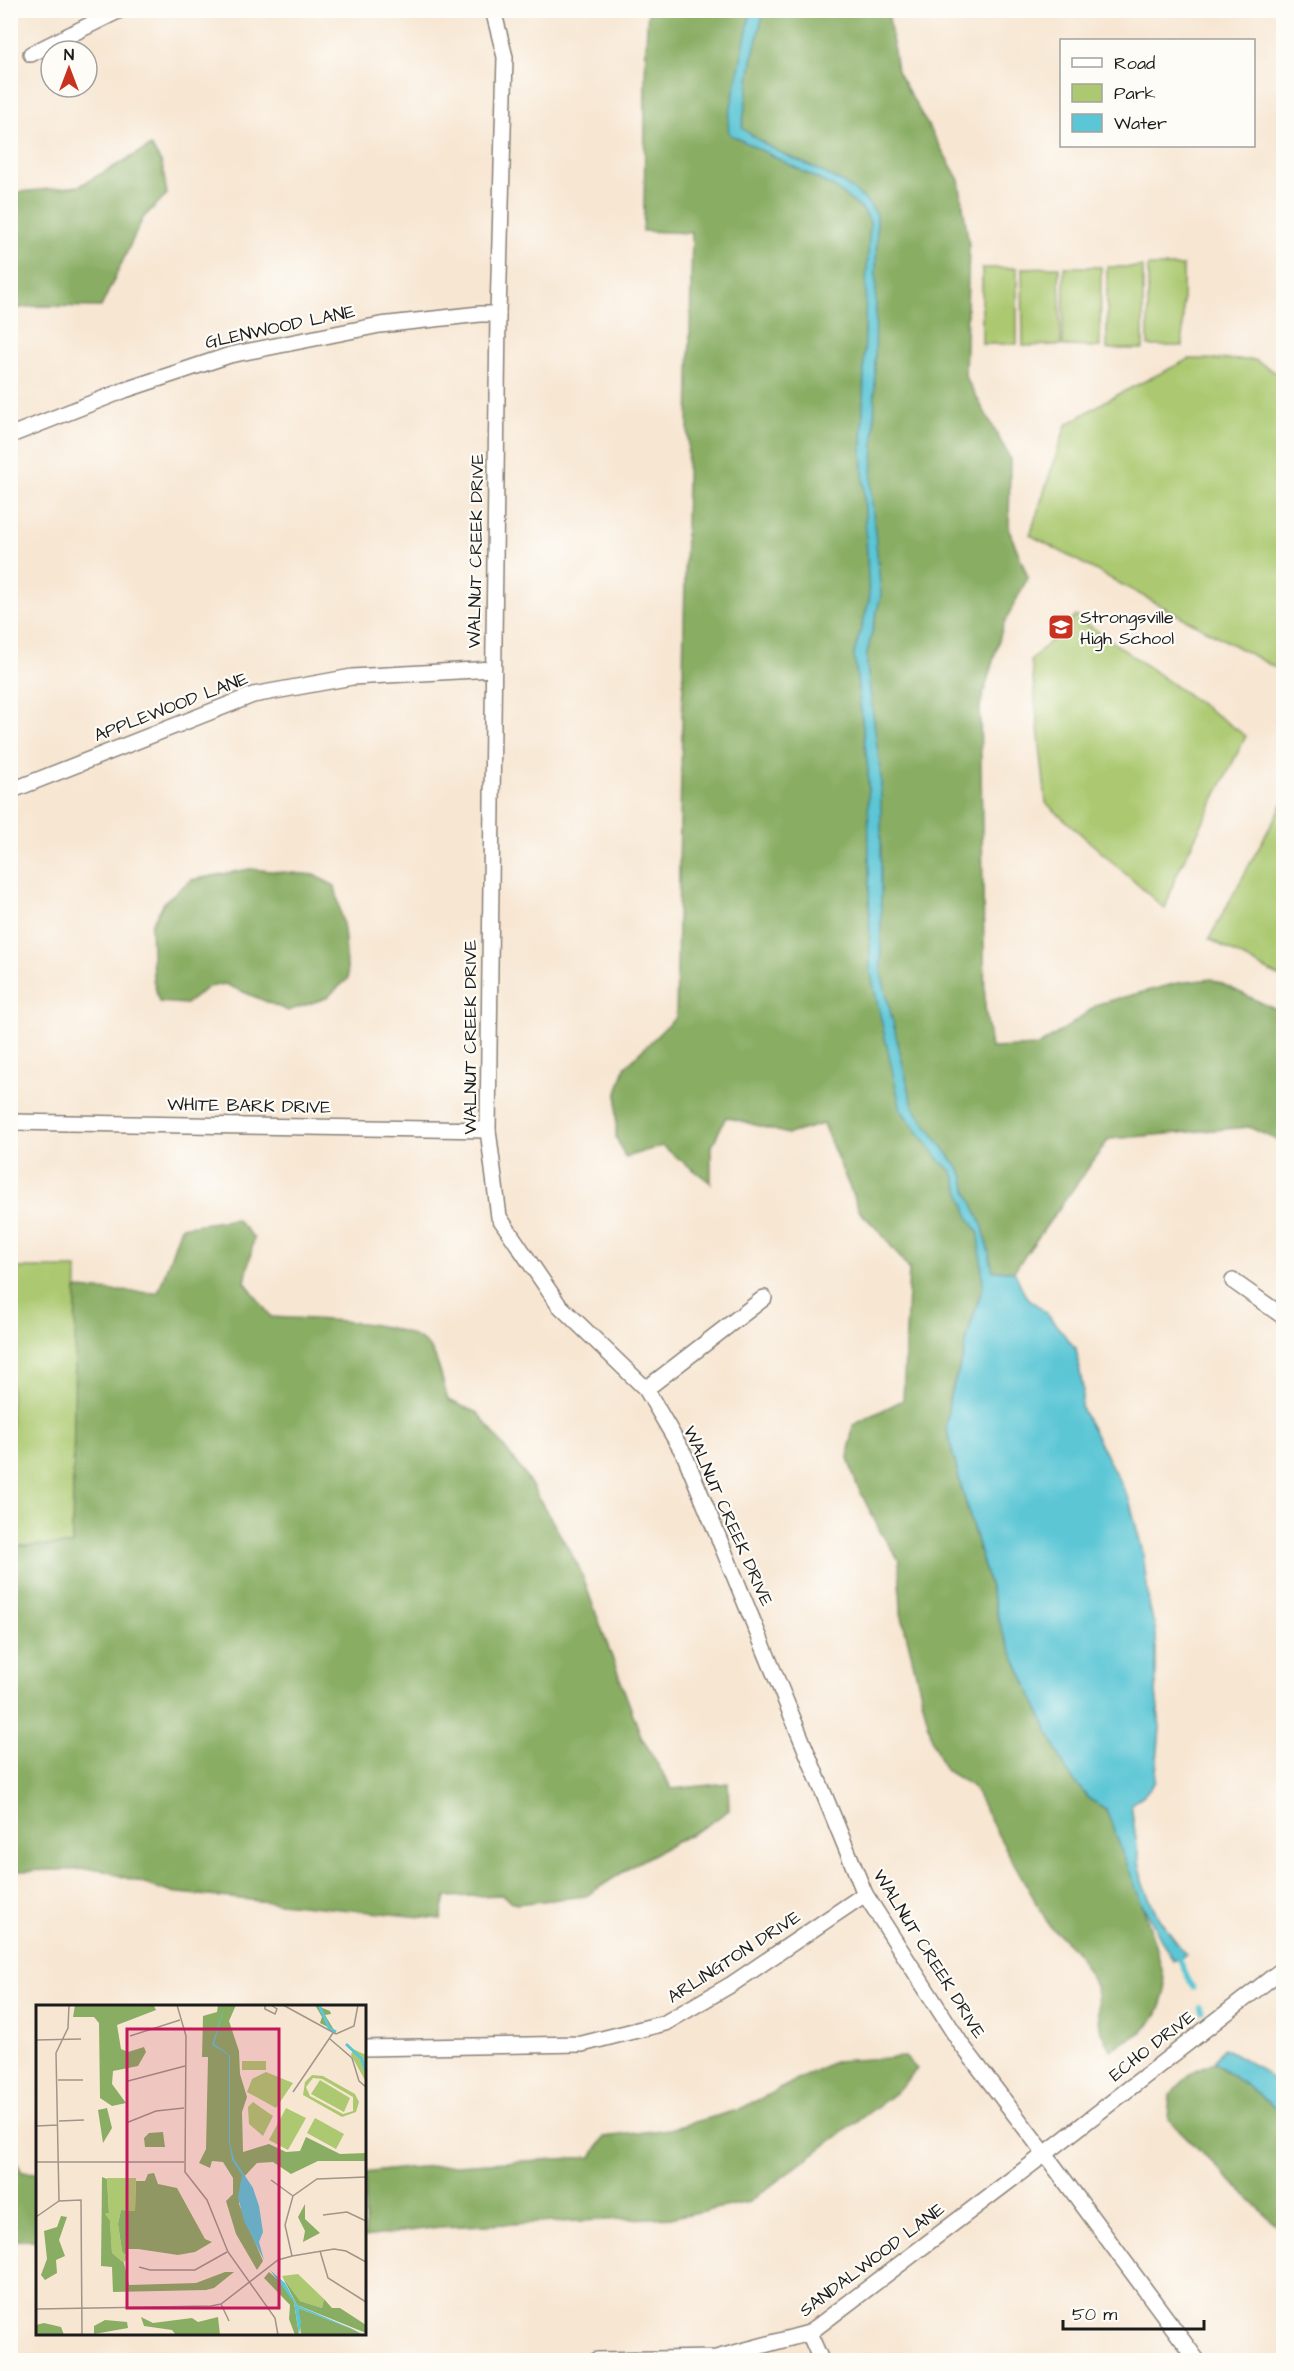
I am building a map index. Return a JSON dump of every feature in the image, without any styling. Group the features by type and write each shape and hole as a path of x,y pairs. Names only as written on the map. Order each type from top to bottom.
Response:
{"street":[{"path":"31,54 120,10"},
{"name":"WALNUT CREEK DRIVE","path":"493,10 505,57 498,314 488,1130 499,1217 558,1304 646,1389 685,1456 865,1894 961,2044 1197,2361"},
{"name":"GLENWOOD LANE","path":"11,435 125,390 230,355 380,325 498,314"},
{"name":"APPLEWOOD LANE","path":"10,791 253,694 352,677 494,669"},
{"name":"WHITE BARK DRIVE","path":"10,1122 488,1130"},
{"path":"1233,1281 1284,1317"},
{"path":"646,1389 764,1298"},
{"name":"ARLINGTON DRIVE","path":"366,2048 582,2044 665,2023 732,1984 865,1894"},
{"name":"ECHO DRIVE","path":"1045,2154 1284,1968"},
{"name":"SANDALWOOD LANE","path":"597,2361 716,2358 808,2333 1045,2154"},
{"path":"808,2333 821,2361"}],"green space":[{"path":"648,11 888,11 897,71 959,180 969,245 965,376 1010,458 1009,530 1028,577 1003,626 980,706 985,1007 991,1048 1038,1046 1098,1004 1177,983 1212,979 1283,1013 1283,1143 1249,1127 1109,1139 1014,1271 983,1271 983,1286 950,1395 946,1427 1003,1633 1089,1799 1107,1811 1132,1874 1160,1961 1165,1994 1157,2015 1145,2029 1110,2049 1100,2027 1096,1986 1075,1950 1049,1925 973,1787 945,1770 933,1743 901,1613 899,1560 881,1533 856,1483 848,1458 853,1425 903,1400 909,1269 880,1232 860,1212 823,1124 788,1134 726,1117 711,1148 711,1183 662,1146 625,1157 616,1137 617,1093 625,1067 676,1017 692,233 643,231"},
{"path":"151,146 162,164 167,194 143,218 101,307 37,306 11,309 11,193 79,186"},
{"path":"1148,266 1183,266 1183,346 1148,346"},
{"path":"1059,267 1061,345 1023,346 1022,268"},
{"path":"1064,267 1101,267 1100,347 1063,346"},
{"path":"1107,267 1143,267 1143,349 1107,349"},
{"path":"982,268 1017,268 1017,344 982,344"},
{"path":"1189,359 1255,360 1283,377 1284,656 1276,668 1030,535 1066,425 1109,399"},
{"path":"1076,616 1246,736 1175,878 1165,909 1046,803 1031,660"},
{"path":"1283,803 1283,979 1209,939"},
{"path":"250,869 314,875 335,886 344,929 348,979 326,998 288,1011 225,984 208,987 186,1004 159,1002 153,979 151,925 165,901 191,880"},
{"path":"236,1219 254,1238 245,1282 271,1317 356,1322 379,1326 418,1338 430,1348 438,1365 448,1400 478,1413 526,1476 579,1567 641,1736 672,1789 728,1783 729,1810 706,1826 637,1863 586,1896 516,1904 502,1895 446,1897 441,1919 169,1892 99,1869 15,1871 11,1875 11,1546 72,1545 76,1289 158,1293 181,1227"},
{"path":"11,1268 77,1268 72,1545 11,1546"},
{"path":"905,2057 917,2069 895,2093 749,2202 674,2217 439,2227 366,2237 366,2173 406,2168 592,2157 604,2137 670,2129 738,2110 835,2061"},
{"path":"1214,2062 1283,2113 1283,2232 1168,2119 1170,2095 1192,2072"},
{"path":"10,2150 22,2172 36,2173 36,2240 11,2240"}],"water":[{"path":"751,11 764,11 753,55 742,128 779,152 826,174 855,191 877,215 874,447 871,491 881,595 867,653 867,667 881,777 881,972 913,1107 963,1174 966,1188 983,1227 993,1271 1014,1271 1025,1295 1047,1314 1076,1349 1083,1389 1081,1408 1129,1499 1143,1553 1149,1604 1156,1633 1156,1691 1160,1728 1155,1782 1144,1795 1131,1804 1142,1882 1159,1919 1186,1955 1173,1961 1141,1902 1106,1809 1089,1799 1067,1772 1003,1633 946,1427 950,1395 983,1286 979,1234 969,1218 953,1172 941,1162 901,1110 870,970 868,770 854,654 869,601 862,447 870,222 864,211 835,188 729,134 728,121"},
{"path":"1224,2048 1258,2067 1283,2088 1283,2113 1214,2062"}],"waterway":[{"path":"1176,1952 1193,1988"},
{"path":"1200,2007 1202,2012"}],"place":[{"name":"Strongsville High School","path":"1061,627"}]}
